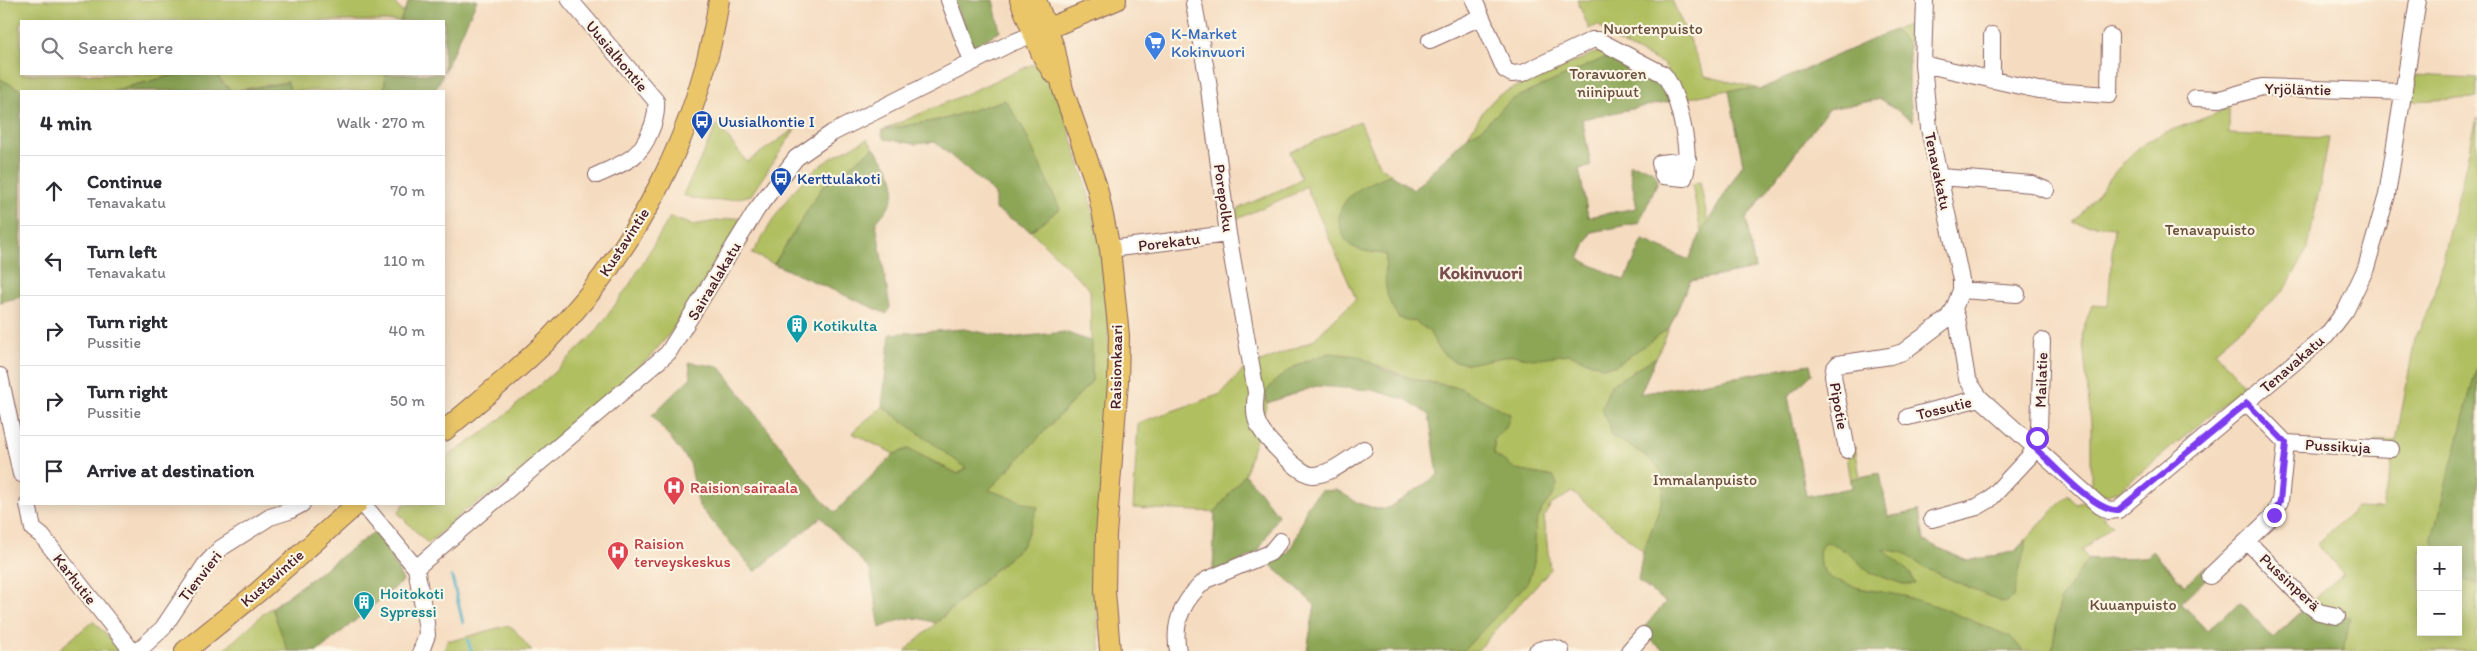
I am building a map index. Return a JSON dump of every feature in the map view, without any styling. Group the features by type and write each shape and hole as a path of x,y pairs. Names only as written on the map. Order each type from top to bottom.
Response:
{"main road":[{"name":"Kustavintie","path":"445,430 549,339 584,300 630,236 651,199 682,133 707,54 719,0"},
{"name":"Raisionkaari","path":"1020,0 1041,31"},
{"name":"Raisionkaari","path":"1036,0 1041,31 1097,187 1110,249 1119,336 1118,382 1106,534 1104,592 1110,651"},
{"path":"1041,31 1116,0"},
{"name":"Kustavintie","path":"185,651 258,592 356,505"}],"street":[{"name":"Uusialhontie","path":"570,0 656,101 657,114 645,146 635,157 597,175"},
{"path":"949,0 972,62"},
{"path":"1474,0 1505,70 1512,74 1523,73 1592,40 1598,40 1663,74 1668,79 1678,109 1688,160"},
{"name":"Tenavakatu","path":"1925,0 1922,64 1929,128 1961,290"},
{"name":"Tenavakatu","path":"1954,309 1958,318 1967,379 1980,398 2100,506 2109,511 2118,510 2327,335 2346,310 2355,294 2377,236 2404,92 2418,0"},
{"name":"Porepolku","path":"1196,1 1228,234 1256,392 1254,411 1259,428 1300,471 1311,476 1324,474 1364,449"},
{"path":"1430,40 1481,17"},
{"name":"Sairaalakatu","path":"416,568 668,354 757,209 796,158 832,133 972,62 1041,31"},
{"path":"1992,35 1992,80"},
{"path":"1922,64 2038,90 2109,95 2110,36"},
{"name":"Yrjöläntie","path":"2195,98 2220,99 2262,87 2404,92"},
{"path":"1940,177 2032,184 2046,190"},
{"name":"Porekatu","path":"1110,249 1228,234"},
{"path":"1954,309 1961,290 2017,294"},
{"name":"Pipotie","path":"1847,450 1833,376 1834,369 1838,364 1890,356 1903,352 1947,319 1954,309"},
{"name":"Mailatie","path":"2035,448 2039,428 2042,341"},
{"path":"0,376 20,469"},
{"name":"Tossutie","path":"1908,417 1980,398"},
{"path":"2210,576 2274,515 2280,501 2286,443 2247,403"},
{"name":"Pussikuja","path":"2286,443 2391,449"},
{"path":"1932,520 1977,507 1989,500 2035,448"},
{"name":"Karhutie","path":"28,505 33,529 42,536 132,651"},
{"name":"Tienvieri","path":"138,651 163,628 204,565 221,548 270,517 300,505"},
{"path":"364,505 416,568 427,635 421,651"},
{"path":"1178,651 1176,632 1181,611 1200,585 1206,580 1270,553 1280,540"},
{"name":"Pussinperä","path":"2247,541 2308,604 2319,612 2337,616"},
{"path":"1629,651 1643,635"},
{"path":"1537,651 1542,648 1561,651"}],"green space":[{"path":"0,0 392,0 404,14 401,20 20,20 20,75 174,75 115,90 21,90 0,79"},
{"path":"409,0 477,0 445,70 445,20 400,20"},
{"path":"954,0 993,0 1000,31 973,47"},
{"path":"1577,0 1672,0 1705,76 1761,89 1909,24 1909,92 1913,121 1881,99 1828,109 1746,219 1755,269 1690,281 1640,394 1810,364 1812,374 1788,396 1806,496 1852,488 1846,449 1855,447 1860,477 1880,473 1888,517 1919,511 1924,541 1967,561 2014,552 2068,495 2077,504 2087,500 2112,525 2082,551 2088,559 2146,557 2152,551 2185,586 2207,565 2181,603 2207,631 2240,602 2273,638 2302,611 2282,589 2314,600 2343,573 2317,544 2356,508 2382,509 2392,460 2373,458 2375,440 2396,441 2415,339 2435,294 2477,118 2477,651 1665,651 1640,632 1666,602 1638,581 1643,551 1572,492 1551,505 1544,516 1550,570 1477,651 1307,651 1315,605 1269,563 1288,553 1296,538 1342,594 1494,454 1494,438 1506,428 1460,388 1413,379 1377,365 1267,403 1245,474 1278,515 1213,575 1215,512 1133,508 1138,423 1221,394 1244,369 1312,341 1356,299 1306,186 1296,193 1232,221 1239,208 1291,185 1301,178 1290,152 1360,121 1379,165 1413,190 1468,136 1484,110 1498,95 1597,52 1650,75 1671,101 1582,119 1591,166 1579,169 1588,217 1637,208 1629,165 1651,169 1639,223 1591,232 1579,259 1625,281 1643,240 1689,260 1701,233 1692,184 1700,182 1708,222 1743,164 1729,90 1684,99 1664,64 1616,41 1598,25 1589,29"},
{"name":"Toravuoren niinipuut","path":"1894,30 1909,45 1909,92 1913,121 1881,99 1828,109 1746,219 1755,269 1690,281 1669,328 1615,366 1602,367 1569,354 1533,359 1513,355 1468,364 1453,361 1440,351 1429,331 1416,322 1399,318 1390,302 1386,288 1386,255 1353,247 1346,240 1340,227 1339,216 1342,207 1355,192 1392,174 1413,190 1468,136 1481,129 1511,100 1604,58 1615,58 1650,75 1660,83 1671,101 1582,119 1591,166 1579,169 1588,217 1637,208 1629,165 1650,170 1658,181 1639,223 1591,232 1579,259 1625,281 1643,240 1689,260 1701,233 1743,164 1729,90 1761,89"},
{"path":"1036,63 1044,72 1056,93 1081,167 1099,242 1105,281 1109,341 1108,383 1096,582 1101,651 905,651 1023,545 989,490 1092,381 1090,290 1031,231 1059,209 1005,100 944,119 883,130"},
{"path":"174,75 219,75 219,79 231,90 115,90"},
{"path":"219,75 386,75 384,90 290,90 287,82 231,90 219,79"},
{"path":"386,75 443,75 435,90 384,90"},
{"path":"2414,75 2477,78 2477,98 2410,101"},
{"path":"0,79 21,90 20,297 0,302"},
{"path":"288,82 290,90 244,90"},
{"path":"1005,100 1022,126 1060,209 1031,231 995,209 995,194 935,142 915,144 885,139 882,135 883,130 944,119"},
{"name":"Tenavapuisto","path":"2229,107 2229,134 2329,138 2308,248 2285,290 2215,351 2245,387 2117,492 2108,495 2091,490 2091,424 2082,332 2092,305 2108,306 2114,227 2073,223 2126,159 2145,143 2155,137"},
{"path":"721,117 721,129 747,162 796,128 751,195 734,199 708,201 683,195"},
{"path":"867,139 874,148 823,186 774,264 752,254 790,195 809,175 825,162"},
{"path":"874,148 893,177 895,190 888,207 876,223 890,307 887,314 774,264 823,186"},
{"path":"670,217 692,225 742,217 722,254 672,331 650,357 506,485 465,510 428,544 398,513 403,505 445,505 445,458 490,428 551,375 595,333 630,284"},
{"path":"964,329 1009,338 1065,332 1092,342 1092,381 989,490 1038,507 1023,545 935,623 913,618 894,622 880,628 870,570 821,517 755,572 699,506 690,463 652,415 691,377 689,362 720,367 821,499 835,512 894,454 908,449 958,474 966,468 882,406 890,334"},
{"path":"1331,353 1358,356 1385,370 1413,379 1460,388 1510,414 1506,428 1494,438 1494,454 1517,470 1554,477 1557,485 1553,495 1542,509 1536,524 1534,563 1528,582 1463,651 1307,651 1315,605 1269,563 1288,553 1296,538 1307,506 1320,491 1337,490 1358,503 1377,509 1389,508 1438,475 1429,415 1407,400 1372,390 1316,386 1267,403 1266,392 1279,378 1303,363"},
{"name":"Immalanpuisto","path":"1656,357 1640,394 1810,364 1812,374 1788,396 1806,496 1852,488 1851,479 1880,473 1888,517 1919,511 1924,541 1967,561 2014,552 2027,540 2013,597 2004,603 1925,568 1904,553 1883,549 1910,573 1915,584 1903,584 1870,573 1838,546 1824,542 1819,551 1820,565 1830,578 1859,588 1904,596 1939,607 2011,637 2023,651 1665,651 1640,632 1666,602 1638,581 1644,550 1662,500 1663,480 1661,472 1652,461 1639,451 1611,436 1610,426 1601,408 1611,385"},
{"path":"2477,366 2477,586 2462,578 2462,546 2435,546 2432,538"},
{"path":"882,406 966,467 958,474 908,449 894,454 852,433"},
{"path":"1245,474 1278,515 1258,552 1213,575 1215,512"},
{"path":"374,532 390,553 403,581 318,651 223,651 263,614"},
{"path":"374,532 390,553 403,581 318,651 288,651 272,608"},
{"name":"Kuuanpuisto","path":"2152,551 2184,586 2207,565 2213,572 2181,603 2207,631 2240,602 2273,638 2303,611 2317,620 2350,617 2344,651 2052,651 2060,600 2088,559 2146,557"},
{"path":"93,621 122,651 57,651"},
{"path":"505,626 513,628 532,651 444,651 448,640 455,640"}],"waterway":[{"path":"452,577 463,623"},
{"path":"468,640 471,651"}],"place":[{"name":"K-Market Kokinvuori","path":"1155,61"},
{"name":"Uusialhontie I","path":"702,140"},
{"name":"Kerttulakoti","path":"781,197"},
{"name":"Kotikulta","path":"797,344"},
{"name":"Raision sairaala","path":"674,506"},
{"name":"Raision terveyskeskus","path":"618,571"},
{"name":"Hoitokoti Sypressi","path":"364,621"}],"district":[{"name":"Kokinvuori","path":"1481,273"}],"route":[{"path":"2037,438 2035,448 2085,494 2109,511 2118,510 2247,403 2286,443 2280,501 2274,515"}],"park label":[{"name":"Nuortenpuisto","path":"1653,28"}]}
